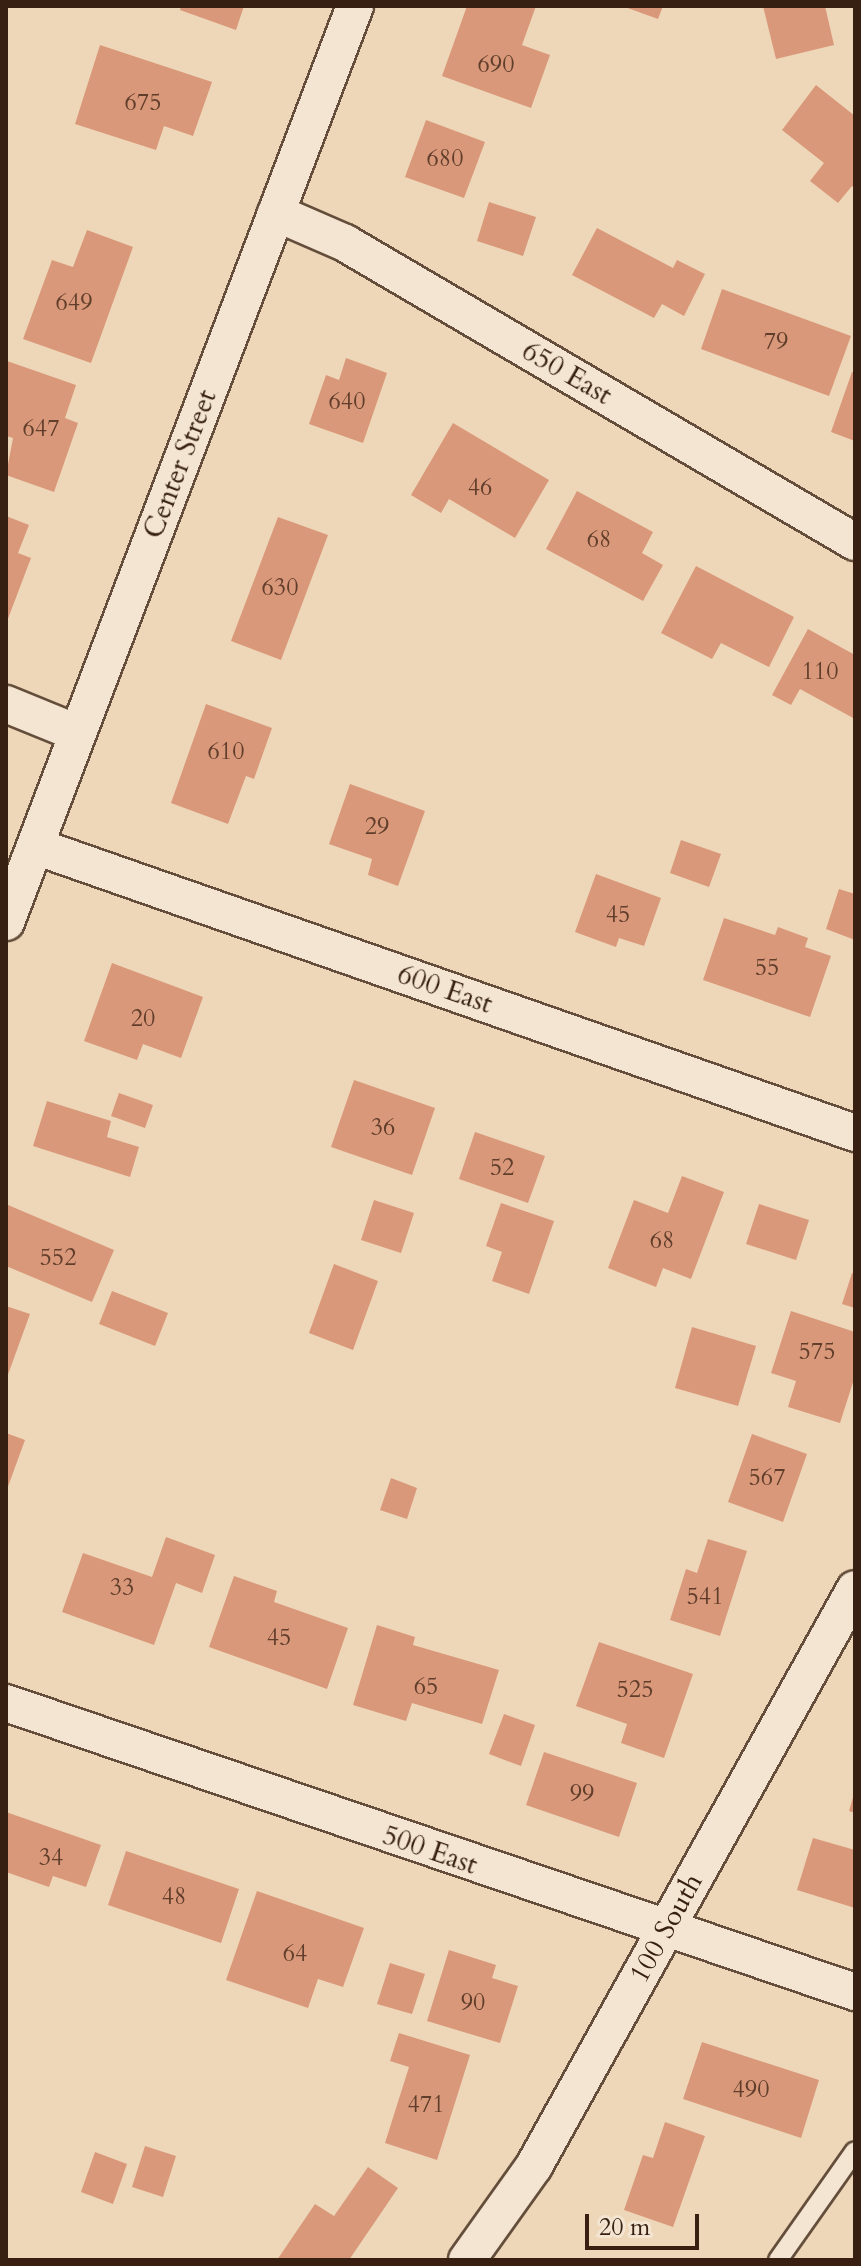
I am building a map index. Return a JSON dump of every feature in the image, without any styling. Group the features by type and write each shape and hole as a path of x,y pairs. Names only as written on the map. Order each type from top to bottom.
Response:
{"street":[{"name":"Center Street","path":"6,922 22,859 77,733 355,6"},
{"name":"650 East","path":"276,213 345,243 855,542"},
{"path":"6,704 77,733"},
{"name":"600 East","path":"22,859 855,1133"},
{"name":"100 South","path":"467,2260 534,2166 855,1589"},
{"name":"500 East","path":"6,1703 665,1931 855,1992"}],"lane":[{"path":"778,2260 855,2151"}],"building":[{"path":"181,6 244,6 236,30 180,10"},
{"path":"467,6 536,6 522,45 550,55 531,108 442,76"},
{"path":"622,6 663,6 658,19"},
{"path":"763,6 825,6 834,45 776,59"},
{"path":"100,45 212,82 193,136 164,126 156,150 75,124"},
{"path":"816,85 855,116 855,189 852,186 838,203 810,181 824,163 782,130"},
{"path":"426,120 485,142 464,198 405,177"},
{"path":"489,202 536,217 523,256 477,241"},
{"path":"597,228 673,268 677,260 705,274 684,316 662,304 654,318 572,275"},
{"path":"87,230 133,247 91,363 23,339 52,260 73,267"},
{"path":"722,289 851,336 829,396 701,349"},
{"path":"346,358 387,373 363,443 309,424 326,375 339,380"},
{"path":"7,361 76,385 65,418 78,423 54,492 6,475 13,438 6,436"},
{"path":"852,372 855,373 855,441 831,432"},
{"path":"453,423 549,480 515,538 449,499 441,513 411,495"},
{"path":"577,491 653,532 642,553 663,565 643,601 546,549"},
{"path":"6,516 29,525 18,553 31,558 6,624"},
{"path":"278,517 328,535 281,660 231,641"},
{"path":"696,566 794,617 769,667 721,643 712,659 661,633"},
{"path":"808,629 855,655 855,719 800,689 791,705 772,695"},
{"path":"206,704 272,728 254,779 246,776 228,824 171,803"},
{"path":"350,784 425,811 398,886 368,875 372,859 329,844"},
{"path":"681,840 721,854 709,887 670,873"},
{"path":"596,874 661,898 644,946 619,938 616,947 575,932"},
{"path":"839,889 855,894 855,940 826,929"},
{"path":"724,918 775,935 778,927 808,938 805,947 831,956 810,1017 703,980"},
{"path":"112,963 203,997 181,1058 143,1044 137,1060 84,1041"},
{"path":"354,1080 435,1108 412,1175 331,1147"},
{"path":"119,1093 153,1105 145,1128 111,1116"},
{"path":"47,1101 111,1121 107,1137 139,1147 130,1177 33,1146"},
{"path":"475,1132 545,1156 528,1203 459,1179"},
{"path":"682,1176 724,1192 691,1279 663,1268 656,1287 608,1268 634,1200 668,1213"},
{"path":"374,1200 414,1213 401,1253 361,1240"},
{"path":"501,1203 554,1221 529,1294 492,1281 502,1252 486,1246"},
{"path":"759,1204 809,1220 796,1260 746,1244"},
{"path":"8,1205 114,1250 92,1302 6,1266"},
{"path":"334,1264 378,1281 353,1350 309,1333"},
{"path":"852,1273 855,1274 855,1308 842,1304"},
{"path":"112,1291 168,1313 155,1346 99,1324"},
{"path":"6,1306 30,1314 6,1380"},
{"path":"791,1311 855,1332 855,1376 840,1423 788,1407 796,1381 771,1373"},
{"path":"692,1327 756,1346 738,1406 675,1388"},
{"path":"6,1433 25,1440 6,1492"},
{"path":"752,1434 807,1454 783,1522 728,1502"},
{"path":"391,1478 417,1488 407,1519 380,1510"},
{"path":"166,1537 215,1555 202,1593 176,1583 154,1645 62,1612 83,1553 152,1577"},
{"path":"708,1539 747,1551 720,1636 670,1620 686,1569 697,1573"},
{"path":"234,1576 277,1591 274,1602 348,1628 327,1689 209,1647"},
{"path":"377,1625 415,1637 413,1645 499,1670 482,1724 412,1703 406,1721 353,1705"},
{"path":"599,1642 693,1674 664,1758 621,1743 627,1724 576,1706"},
{"path":"504,1714 535,1725 521,1766 489,1754"},
{"path":"544,1752 637,1783 619,1837 526,1805"},
{"path":"855,1794 855,1813 849,1811"},
{"path":"6,1812 101,1845 86,1887 53,1876 49,1887 6,1872"},
{"path":"813,1838 855,1850 855,1908 797,1890"},
{"path":"126,1851 239,1889 221,1943 108,1905"},
{"path":"257,1891 364,1928 343,1987 318,1979 308,2008 226,1980"},
{"path":"449,1950 496,1965 492,1978 518,1986 500,2043 427,2021"},
{"path":"390,1963 425,1974 412,2014 377,2004"},
{"path":"399,2033 470,2055 437,2160 385,2143 409,2067 390,2061"},
{"path":"702,2042 819,2080 801,2138 683,2099"},
{"path":"665,2122 705,2136 673,2227 624,2210 643,2155 653,2158"},
{"path":"145,2146 176,2156 163,2197 132,2187"},
{"path":"95,2152 127,2164 113,2204 81,2192"},
{"path":"368,2167 398,2188 349,2260 277,2260 315,2204 334,2216"}]}
